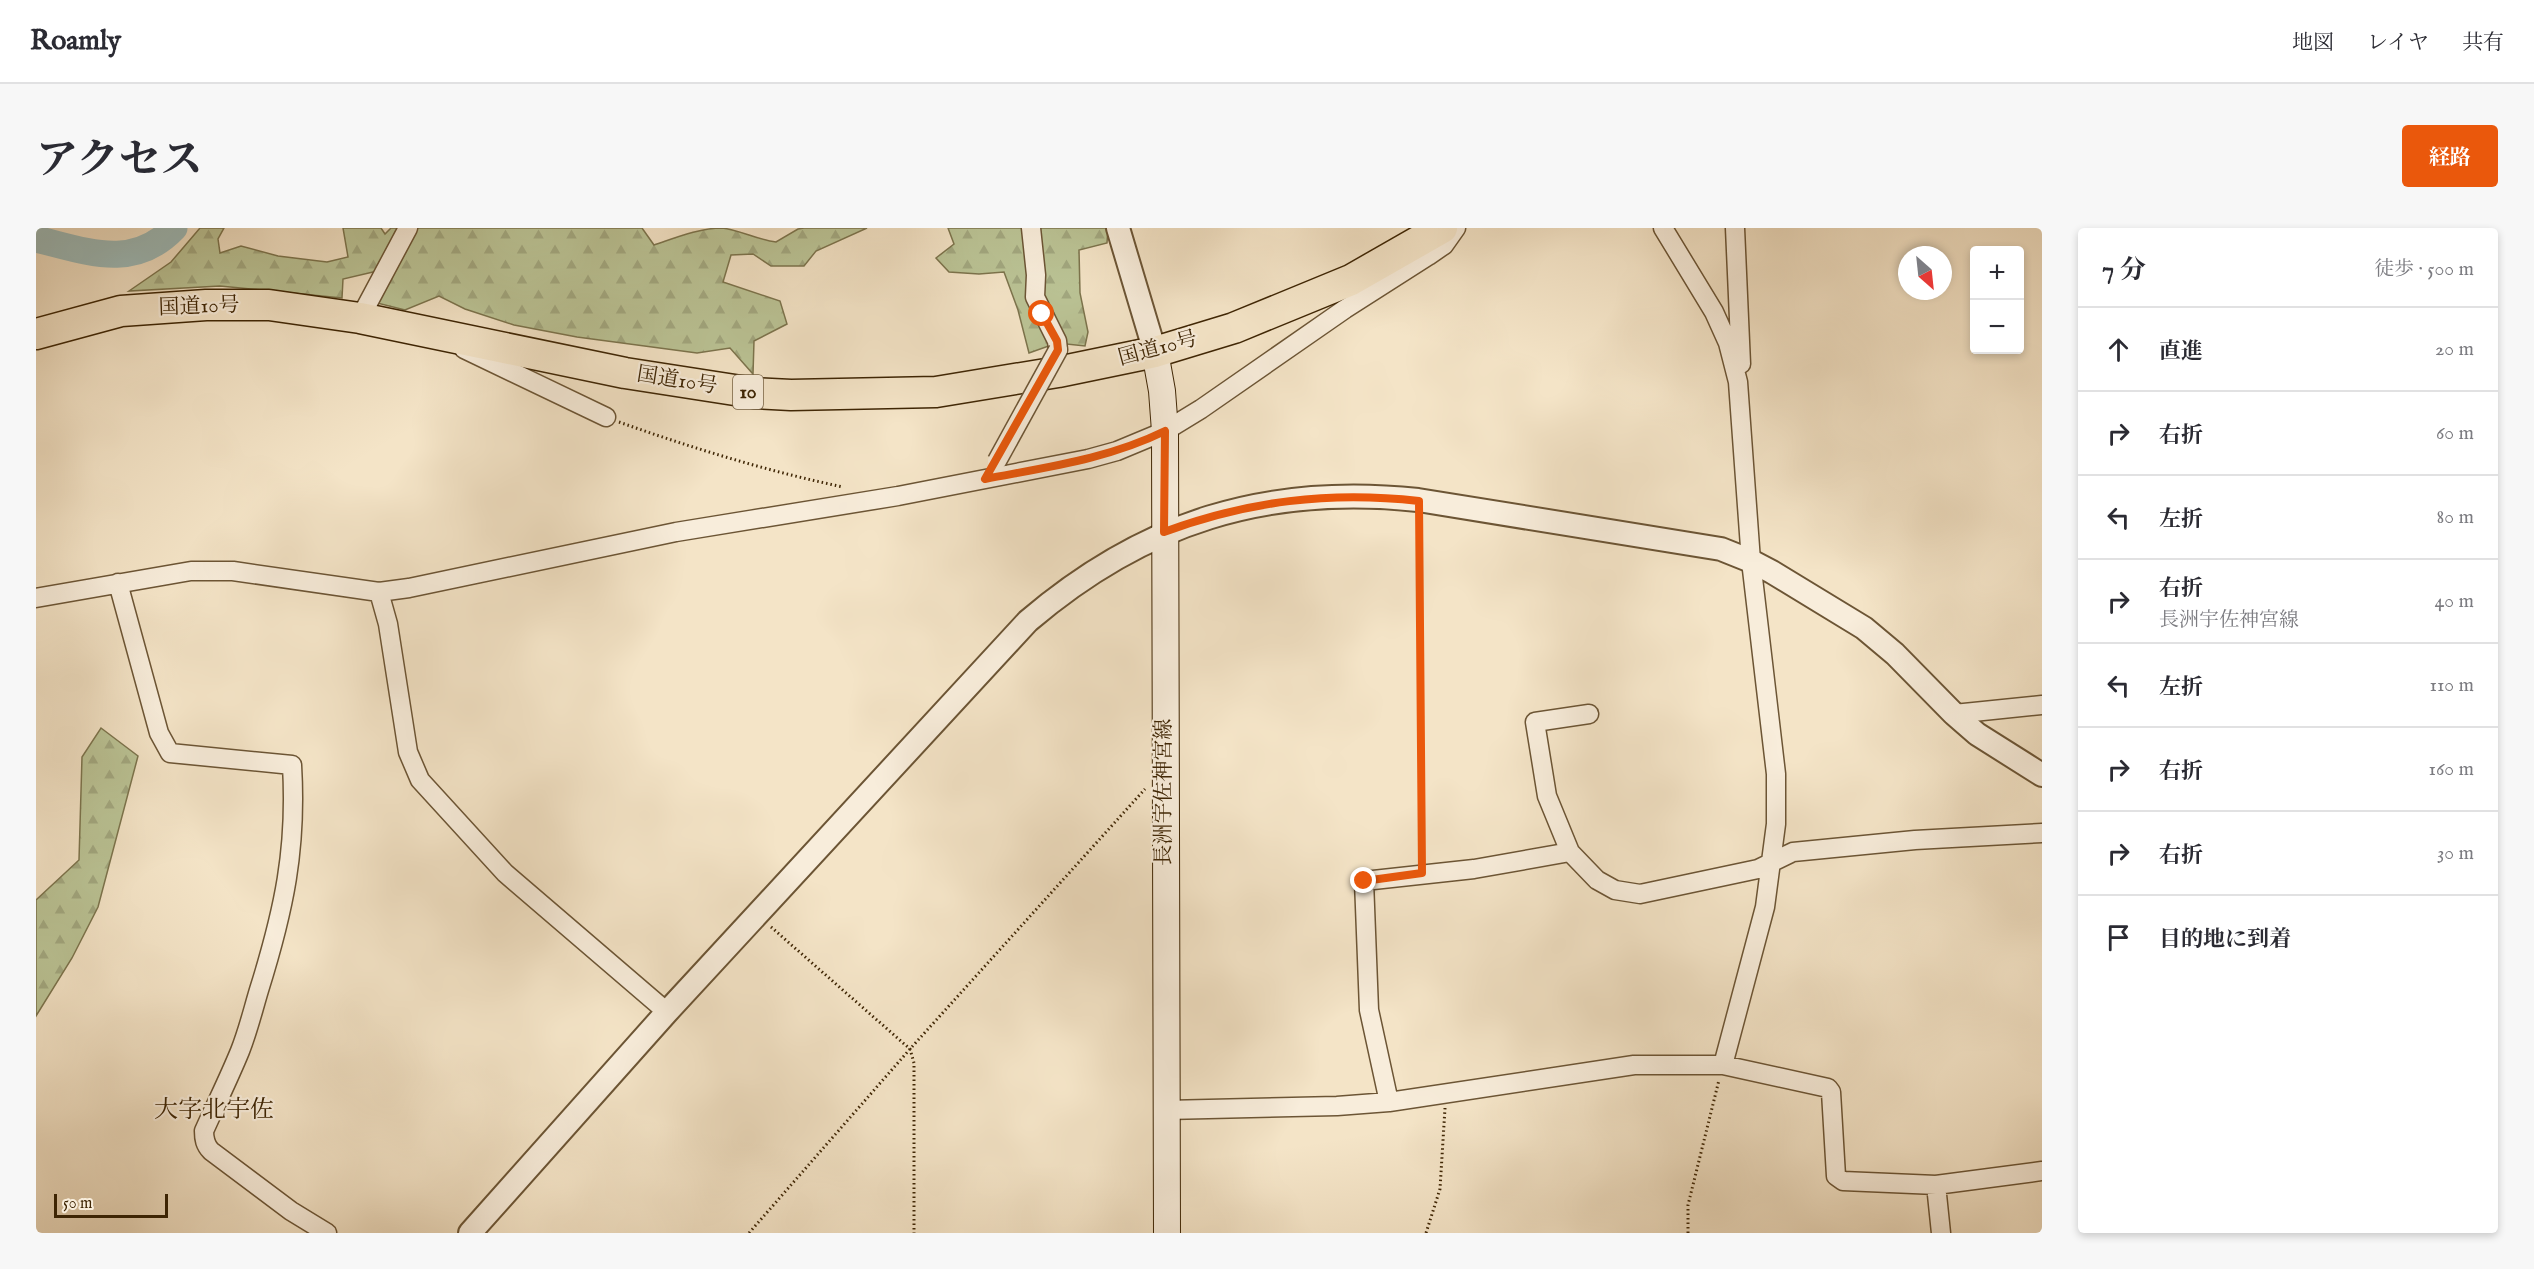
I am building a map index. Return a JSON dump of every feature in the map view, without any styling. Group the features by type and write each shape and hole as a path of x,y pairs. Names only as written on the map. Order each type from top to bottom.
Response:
{"highway":[{"name":"国道10号","path":"36,334 121,311 206,305 269,305 360,318 625,372 754,393 791,395 936,392 1058,372 1155,352 1234,328 1329,290 1377,266 1442,228"}],"main road":[{"name":"長洲宇佐神宮線","path":"1155,352 1162,391 1165,431 1164,768 1167,1233"}],"street":[{"path":"360,318 408,228"},
{"path":"985,479 1058,350 1057,341 1035,297 1031,228"},
{"path":"1118,228 1155,352"},
{"path":"36,598 191,571 233,571 379,592 409,588 676,532 898,496 1088,459 1127,447 1165,431 1289,350 1345,309 1428,256 1443,245 1456,228"},
{"path":"1663,228 1723,330 1732,356 1742,408"},
{"path":"1723,1065 1765,907 1776,824 1776,774 1751,561 1735,228"},
{"path":"431,334 606,417"},
{"path":"470,1233 667,1012 885,773 1028,621 1060,593 1089,574 1164,532 1203,518 1310,497 1381,496 1721,549 1751,561 1864,628 1895,654 1954,714 1988,742 2042,775"},
{"path":"118,583 159,733 170,753 292,765 293,836 289,873 279,921 240,1050 204,1131 204,1138 206,1146 211,1151 291,1211 327,1233"},
{"path":"379,592 388,624 408,752 420,780 505,873 667,1012"},
{"path":"1954,714 2042,705"},
{"path":"1589,714 1535,722 1547,796 1570,852 1597,880 1615,890 1640,894 1758,869 1793,852 1915,840 2042,833"},
{"path":"1389,1102 1369,1010 1364,881 1474,869 1570,852"},
{"path":"1166,1110 1337,1106 1389,1102 1634,1065 1723,1065 1828,1088 1831,1092 1836,1176 1839,1180 1936,1185 2042,1172"},
{"path":"1936,1185 1941,1233"}],"path":[{"path":"606,417 791,476 846,488"},
{"path":"1419,501 1422,873"},
{"path":"748,1233 910,1049 1164,768"},
{"path":"757,915 796,946 910,1049 914,1064 914,1233"},
{"path":"1688,1233 1688,1205 1723,1065"},
{"path":"1426,1233 1440,1189 1445,1095"}],"green space":[{"path":"200,228 224,228 218,239 220,253 241,246 278,256 327,262 348,257 343,228 381,228 385,234 391,228 642,228 654,245 713,228 729,229 776,242 804,228 867,228 816,251 804,266 771,266 753,254 731,255 723,282 780,301 787,324 754,341 753,374 730,348 697,353 577,337 514,325 465,309 439,296 405,310 369,301 373,272 343,279 342,298 220,286 129,291 171,262"},
{"path":"948,228 1108,228 1107,243 1079,250 1080,293 1088,332 1085,346 1057,343 1029,353 1018,310 1004,272 979,274 949,272 936,258 954,244"},
{"path":"101,728 138,756 98,907 72,958 36,1016 36,900 79,860 82,757"}],"waterway":[{"path":"36,239 91,252 126,254 142,250 174,228"}],"district":[{"name":"大字北宇佐","path":"214,1110"}],"route":[{"path":"1042,314 1057,341 1058,350 985,479 1088,459 1117,451 1165,431 1164,532 1203,518 1310,497 1381,496 1419,501 1422,873 1364,881"}]}
